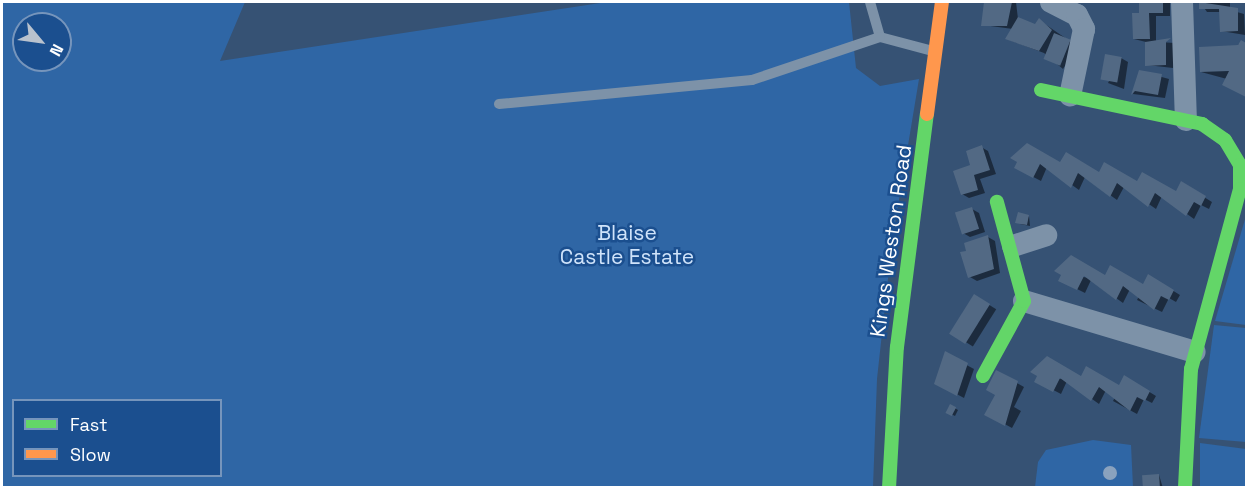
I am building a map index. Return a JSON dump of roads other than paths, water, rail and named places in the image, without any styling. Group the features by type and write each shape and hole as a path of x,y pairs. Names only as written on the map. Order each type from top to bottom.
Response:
{"street":[{"name":"Kings Weston Road","path":"889,488 897,347 938,52 942,2"},
{"path":"1052,2 1077,15 1084,28 1070,96"},
{"path":"1182,2 1186,120"},
{"path":"1041,90 1186,120 1225,140 1243,180 1195,352 1185,488"},
{"path":"983,375 1024,301 1013,246 997,202"},
{"path":"1013,246 1046,236"},
{"path":"1024,301 1195,352"}],"lane":[{"path":"870,2 880,36"},
{"path":"499,104 752,80 880,36 938,52"}],"park label":[{"name":"Blaise Castle Estate","path":"627,245"}]}
